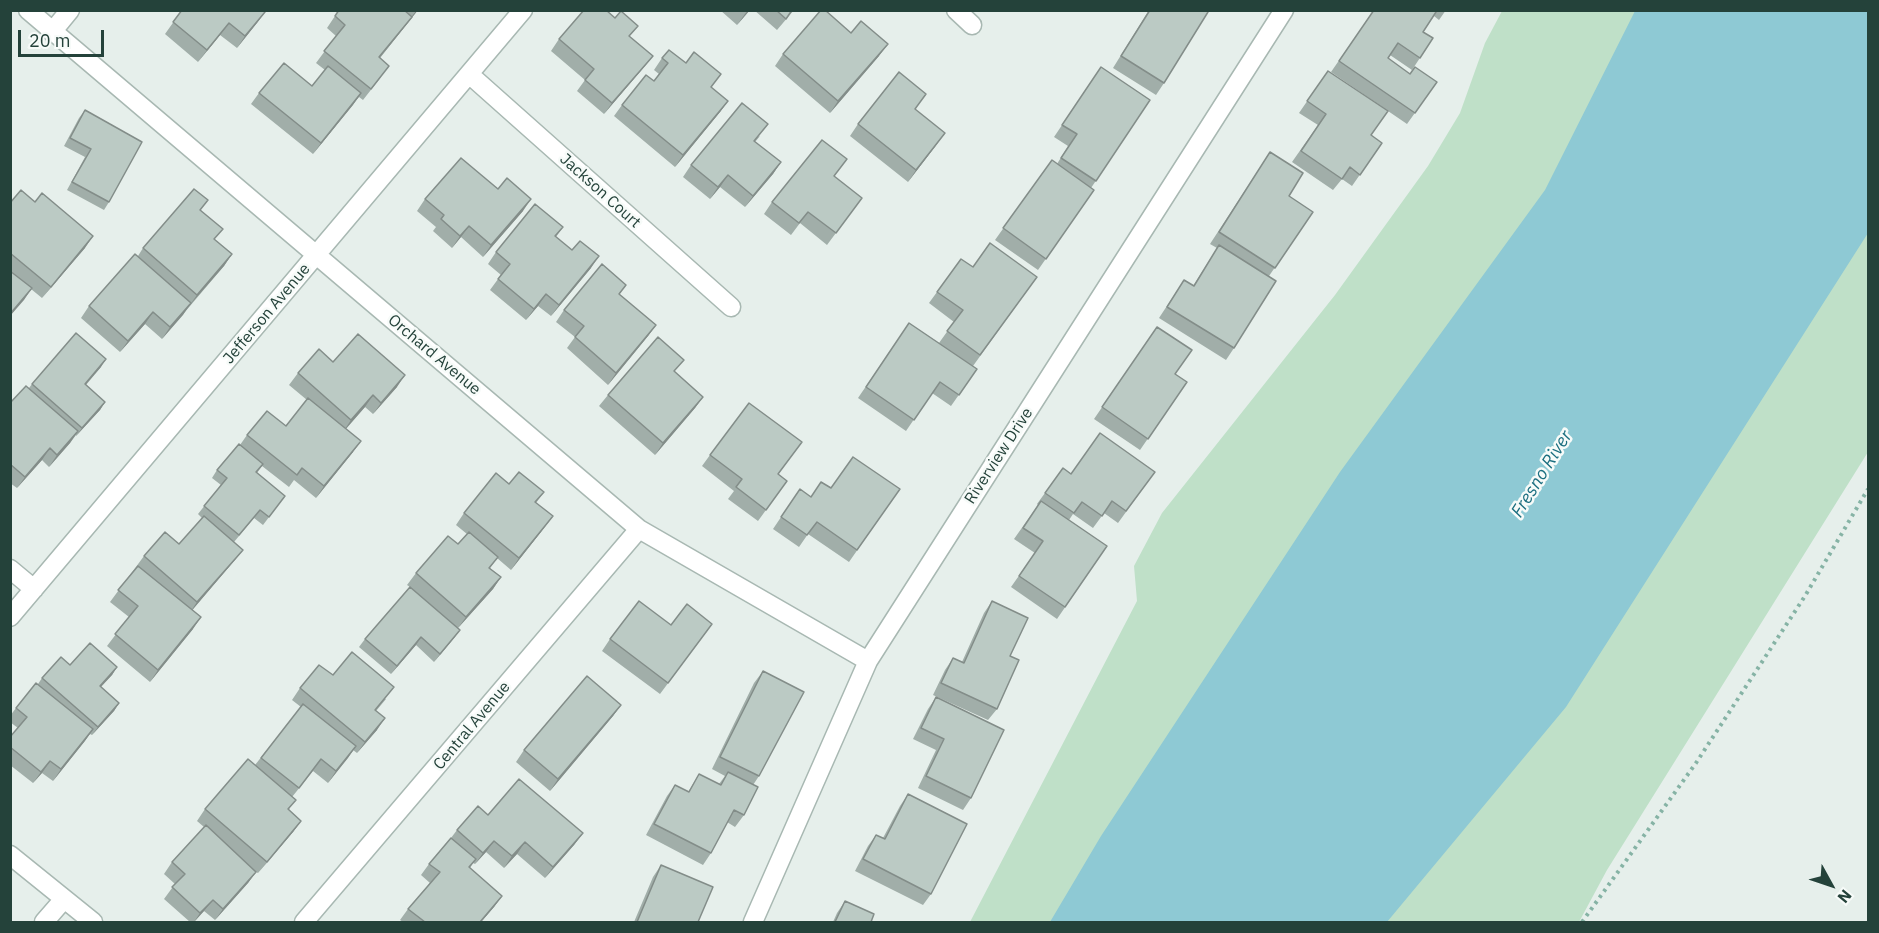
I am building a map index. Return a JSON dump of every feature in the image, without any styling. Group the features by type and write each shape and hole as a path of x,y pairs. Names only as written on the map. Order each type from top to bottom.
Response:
{"street":[{"name":"Orchard Avenue","path":"28,10 639,529 868,661"},
{"path":"52,32 70,10"},
{"name":"Jefferson Avenue","path":"10,617 523,10"},
{"path":"956,10 972,25"},
{"name":"Riverview Drive","path":"753,922 868,661 1284,10"},
{"name":"Jackson Court","path":"469,74 731,307"},
{"name":"Central Avenue","path":"304,922 639,529"},
{"path":"10,569 34,589"},
{"path":"10,855 93,922"},
{"path":"44,922 64,899"}],"path":[{"path":"1582,922 1696,763 1805,596 1869,489"}],"green space":[{"path":"1502,11 1868,11 1868,452 1607,870 1579,922 970,922 1137,601 1134,566 1162,513 1335,295 1428,166 1460,113 1485,43"}],"water":[{"name":"Fresno River","path":"1635,11 1868,11 1868,233 1566,707 1387,922 1050,922 1101,836 1340,472 1545,190"}],"building":[{"path":"182,10 264,10 265,12 245,36 229,23 207,50 173,22"},
{"path":"339,10 404,10 412,17 379,57 389,66 371,89 324,51 345,25 335,16"},
{"path":"584,10 606,10 615,18 621,11 638,26 629,36 653,56 612,103 585,80 594,69 559,39"},
{"path":"776,10 792,10 786,19"},
{"path":"821,10 825,10 851,33 861,21 888,44 838,101 783,54"},
{"path":"1150,10 1206,10 1208,12 1164,83 1121,56"},
{"path":"1374,10 1434,10 1436,12 1423,32 1433,38 1420,58 1398,43 1388,58 1410,74 1415,67 1437,82 1415,113 1339,61"},
{"path":"669,50 686,63 694,52 721,74 711,87 728,101 683,155 622,105 646,75 654,81 668,63 662,58"},
{"path":"284,63 312,86 328,66 361,93 321,143 259,93"},
{"path":"1101,67 1150,100 1096,181 1061,158 1077,134 1062,125"},
{"path":"1328,71 1388,111 1371,135 1382,143 1360,175 1350,167 1342,179 1301,151 1326,114 1307,101"},
{"path":"899,72 926,94 915,109 945,133 916,170 858,124"},
{"path":"742,103 768,124 754,141 781,162 753,196 728,175 718,187 691,165"},
{"path":"85,110 142,142 109,202 72,182 91,149 70,138"},
{"path":"822,140 847,159 834,176 862,198 836,233 808,212 799,223 772,202"},
{"path":"1270,152 1303,173 1289,196 1313,212 1275,268 1219,232"},
{"path":"461,158 498,189 507,178 531,199 491,245 469,226 460,236 441,219 444,215 425,199"},
{"path":"1052,160 1094,190 1046,259 1003,228"},
{"path":"194,189 208,200 200,210 223,229 214,239 232,254 197,295 143,248"},
{"path":"21,190 35,202 42,193 93,236 51,287 10,253 10,203"},
{"path":"535,204 563,227 555,236 572,250 580,241 599,256 559,305 546,294 534,309 498,279 510,264 496,252"},
{"path":"990,243 1037,277 980,355 947,331 963,310 937,292 961,259 973,267"},
{"path":"1219,245 1276,281 1234,348 1167,307 1184,280 1194,286"},
{"path":"135,254 191,303 170,327 153,312 128,341 89,306"},
{"path":"602,264 626,285 619,294 656,325 616,373 575,337 584,326 564,310"},
{"path":"10,271 32,288 10,314"},
{"path":"909,323 977,369 959,395 940,382 914,420 866,387"},
{"path":"1157,327 1192,350 1175,374 1187,382 1148,439 1102,407"},
{"path":"76,333 106,359 85,384 105,402 82,428 32,384"},
{"path":"358,334 405,375 381,403 373,395 351,420 298,373 319,349 333,362"},
{"path":"658,337 684,360 674,371 703,397 663,443 608,395"},
{"path":"26,386 78,431 57,455 50,448 25,477 10,464 10,403"},
{"path":"308,398 361,441 324,486 302,468 297,475 247,435 267,411 286,426"},
{"path":"749,403 802,442 778,474 787,481 766,510 736,487 742,479 710,455"},
{"path":"1100,433 1155,472 1126,511 1112,501 1102,516 1082,502 1074,513 1045,493 1063,468 1071,474"},
{"path":"239,444 263,464 256,472 285,496 269,517 260,510 239,535 204,506 227,478 217,470"},
{"path":"853,457 900,489 857,550 817,522 807,535 781,517 800,489 811,497 821,482 831,488"},
{"path":"519,472 544,492 535,502 553,516 519,558 464,513 496,473 509,484"},
{"path":"1041,501 1107,546 1065,607 1019,576 1043,541 1023,528"},
{"path":"204,516 243,550 197,602 144,556 165,532 179,544"},
{"path":"469,532 498,557 489,568 501,577 466,617 416,573 448,536 458,544"},
{"path":"138,566 201,617 158,670 115,634 138,606 118,590"},
{"path":"410,587 460,630 440,654 421,637 397,666 365,639"},
{"path":"639,601 671,625 687,604 712,624 668,683 610,639"},
{"path":"992,601 1028,618 1010,656 1019,660 997,709 941,683 953,658 964,663"},
{"path":"90,643 117,667 100,686 119,703 98,727 42,678 61,657 70,665"},
{"path":"352,652 394,687 375,710 385,718 365,742 300,688 319,665 333,675"},
{"path":"763,671 804,692 759,776 720,757"},
{"path":"587,676 621,705 558,779 524,750"},
{"path":"36,683 93,729 61,769 50,761 41,772 10,747 10,737 27,717 16,708"},
{"path":"936,697 1004,730 971,798 926,776 944,739 921,728"},
{"path":"303,704 356,746 336,771 321,759 299,788 261,758"},
{"path":"248,759 296,800 288,809 301,821 267,862 205,809"},
{"path":"728,772 758,787 744,815 734,810 711,853 654,824 675,785 689,792 699,774 721,785"},
{"path":"519,779 583,833 553,867 525,842 512,856 494,841 483,853 457,830 478,806 488,815"},
{"path":"908,794 967,824 931,894 863,859 876,835 885,839"},
{"path":"206,825 256,872 223,909 213,900 200,913 172,887 185,874 172,862"},
{"path":"451,838 476,859 469,867 502,896 480,922 425,922 408,909 440,872 429,864"},
{"path":"661,865 713,887 698,922 637,922"},
{"path":"845,901 874,914 871,922 835,922"}]}
